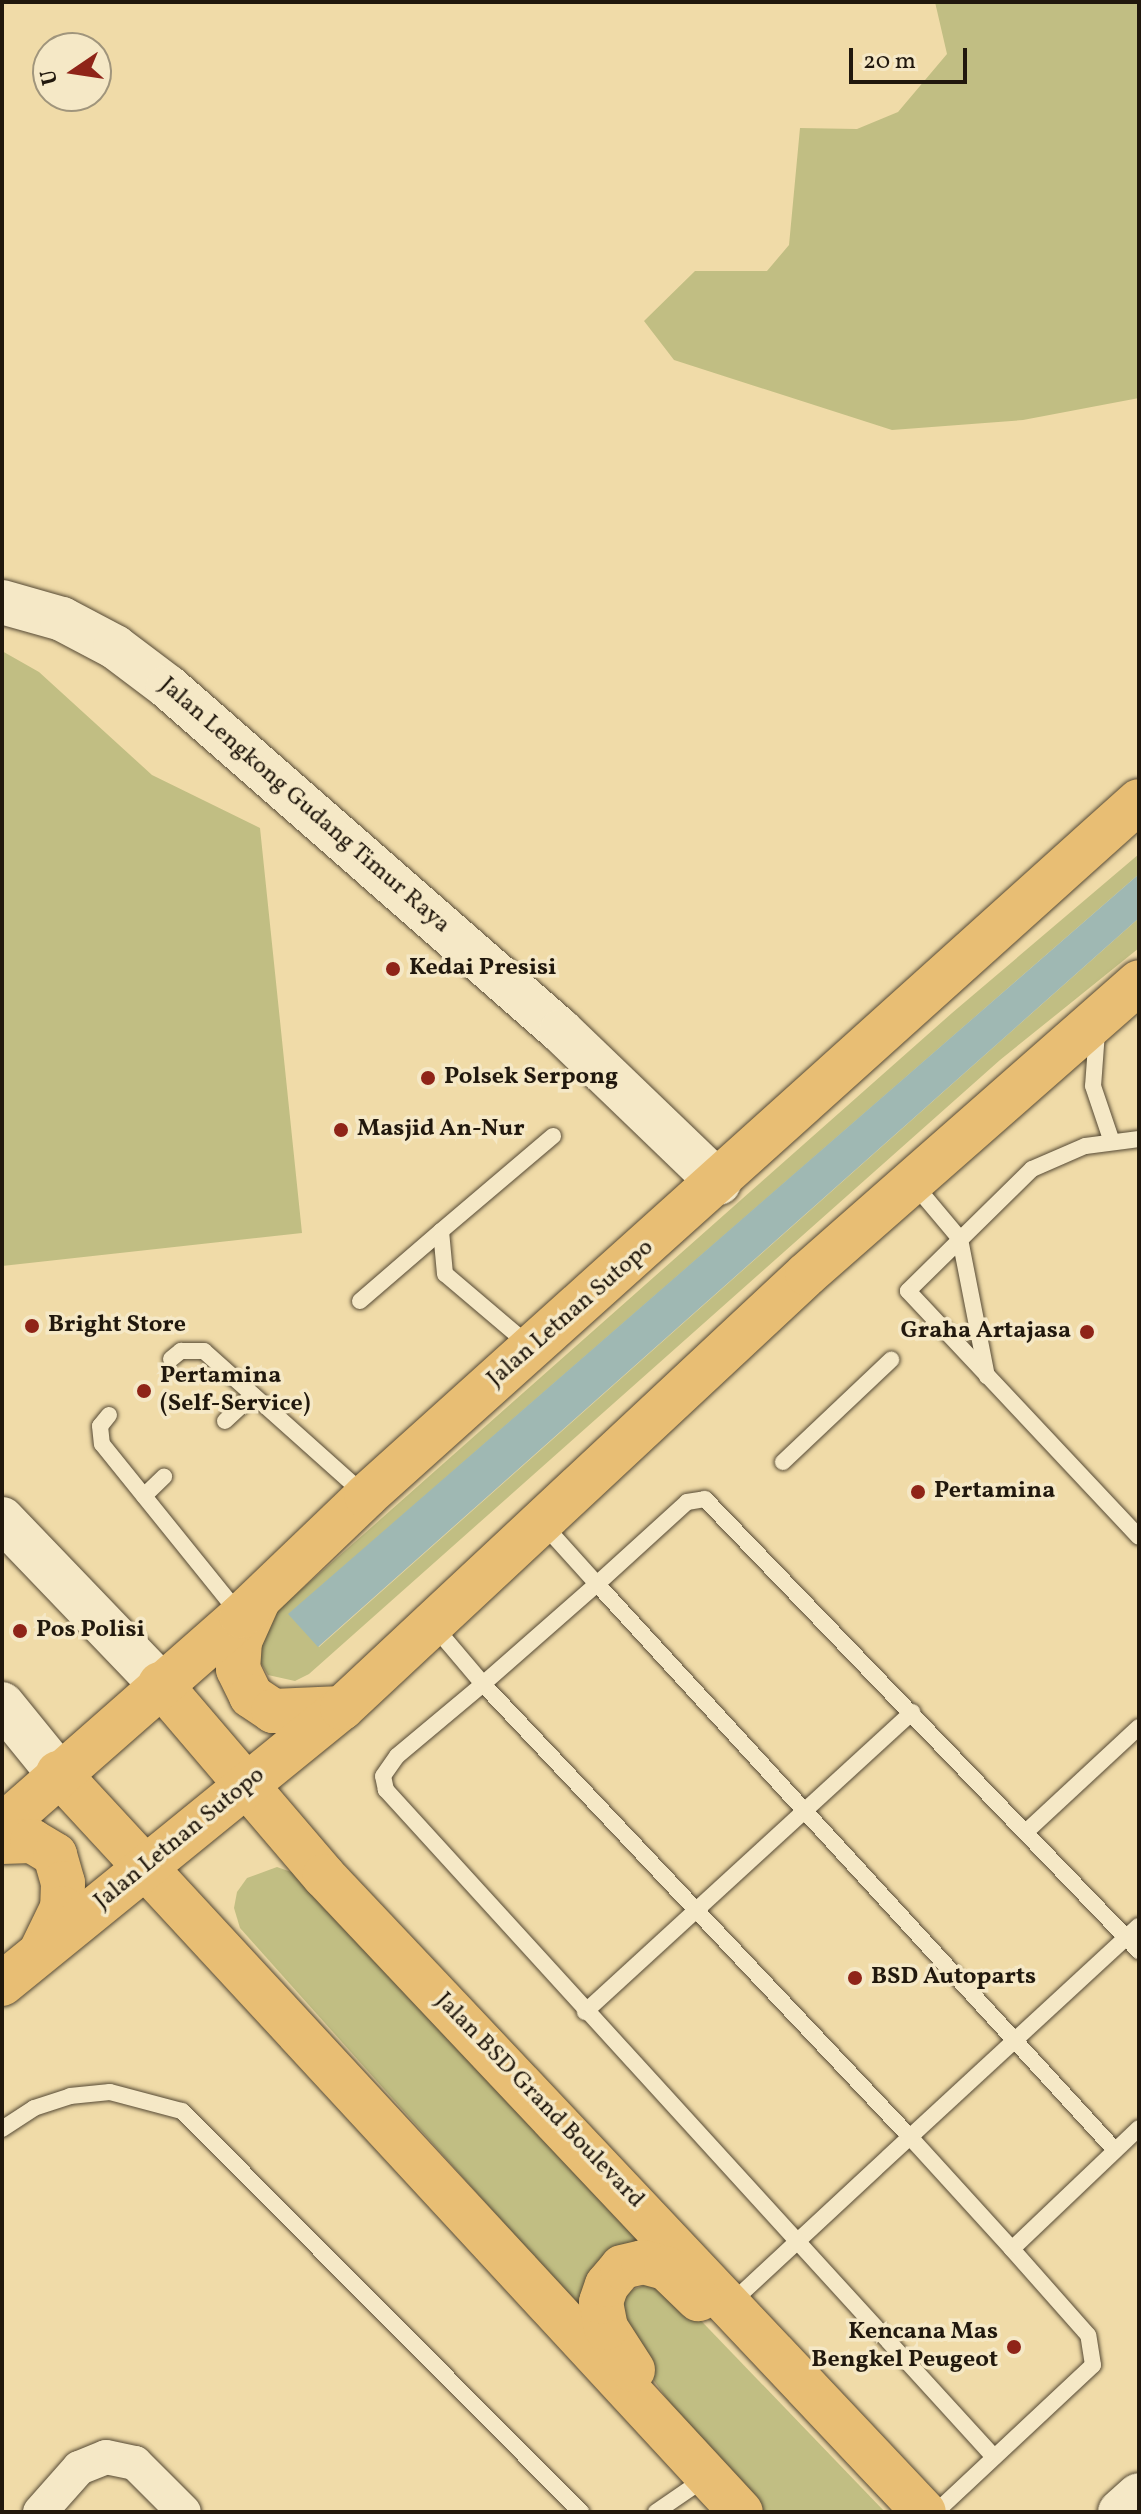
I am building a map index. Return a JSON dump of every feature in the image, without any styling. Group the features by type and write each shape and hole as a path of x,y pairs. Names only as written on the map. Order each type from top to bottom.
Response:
{"main road":[{"name":"Jalan Letnan Sutopo","path":"2,1826 58,1773 252,1606 366,1496 719,1183 1139,801"},
{"name":"Jalan Letnan Sutopo","path":"2,1984 342,1708 541,1521 912,1183 1139,982"},
{"path":"252,1606 240,1641 238,1669 251,1696 273,1711 342,1708"},
{"name":"Jalan BSD Grand Boulevard","path":"160,1684 324,1876 835,2414 924,2512"},
{"path":"58,1773 741,2512"},
{"path":"2,1842 32,1841 55,1855 63,1883 62,1908 42,1950"},
{"path":"709,2476 606,2328 601,2302 607,2285 622,2267 643,2262 666,2268 758,2357 835,2414"}],"street":[{"name":"Jalan Lengkong Gudang Timur Raya","path":"2,602 62,619 115,647 168,687 550,1020 719,1183"},
{"path":"2,1519 160,1684"},
{"path":"2,1704 58,1773"},
{"path":"40,2512 79,2468 106,2457 135,2463 184,2512"},
{"path":"1120,2512 1139,2495"}],"lane":[{"path":"1098,1018 1093,1086 1112,1142"},
{"path":"360,1301 553,1136"},
{"path":"1139,1139 1085,1146 1032,1169 908,1291 1139,1537"},
{"path":"912,1183 960,1239 988,1377"},
{"path":"441,1231 445,1274 531,1347"},
{"path":"171,1359 196,1347 204,1351 366,1496"},
{"path":"783,1462 891,1360"},
{"path":"225,1421 253,1395"},
{"path":"109,1415 100,1426 102,1444 144,1496 252,1606"},
{"path":"144,1496 164,1477"},
{"path":"994,2457 799,2240 585,2012 386,1790 383,1776 397,1756 483,1684 687,1502 705,1499 1028,1830 1133,1932 1139,1951"},
{"path":"541,1521 1015,2036 1115,2150"},
{"path":"432,1624 483,1684 693,1911 910,2137 1088,2335 1093,2365 936,2512"},
{"path":"585,2012 912,1712"},
{"path":"1028,1830 1139,1727"},
{"path":"730,2304 1015,2036 1133,1932"},
{"path":"2,2129 34,2108 83,2095 135,2096 182,2111 581,2512"},
{"path":"1012,2249 1139,2128"},
{"path":"656,2512 709,2476"}],"shaded area":[{"path":"935,2 1139,2 1139,398 1023,420 892,430 674,360 644,321 695,271 767,271 789,245 800,128 857,129 898,112 947,54"},
{"path":"2,651 39,672 152,775 260,828 302,1233 2,1266"},
{"path":"1139,854 1139,874 289,1614 319,1647 1139,918 1139,948 1000,1060 309,1674 295,1681 268,1675 256,1655 277,1611 952,1013"},
{"path":"277,1867 294,1873 658,2257 593,2323 240,1928 234,1908 237,1892 247,1878"},
{"path":"661,2279 885,2512 753,2512 724,2480 617,2328 624,2293"}],"water":[{"path":"1139,874 1139,918 318,1647 288,1614"}],"place":[{"name":"Kedai Presisi","path":"393,969"},
{"name":"Polsek Serpong","path":"428,1078"},
{"name":"Masjid An-Nur","path":"341,1130"},
{"name":"Bright Store","path":"32,1326"},
{"name":"Graha Artajasa","path":"1087,1332"},
{"name":"Pertamina (Self-Service)","path":"144,1391"},
{"name":"Pertamina","path":"918,1492"},
{"name":"Pos Polisi","path":"20,1631"},
{"name":"BSD Autoparts","path":"855,1978"},
{"name":"Kencana Mas Bengkel Peugeot","path":"1014,2347"}]}
